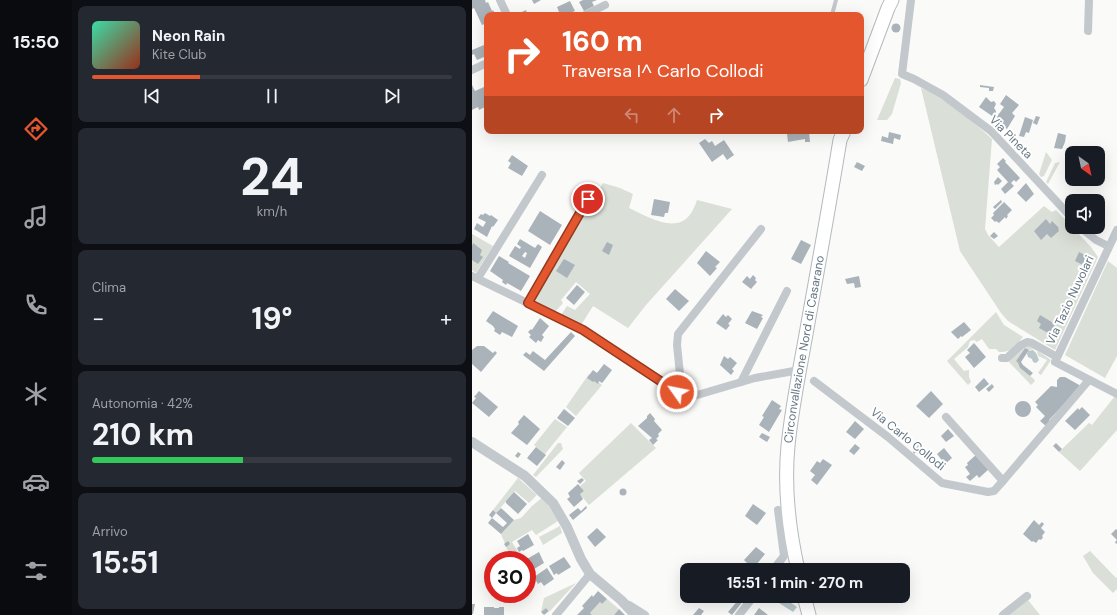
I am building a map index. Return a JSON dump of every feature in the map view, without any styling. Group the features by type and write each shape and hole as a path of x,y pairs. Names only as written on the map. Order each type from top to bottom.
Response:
{"main road":[{"path":"864,72 892,0"},
{"name":"Circonvallazione Nord di Casarano","path":"797,563 789,518 787,488 788,446 813,292 840,140 843,134"},
{"path":"806,603 809,615"}],"street":[{"path":"500,0 506,12"},
{"name":"Via Pineta","path":"911,0 902,74 943,95 992,131 1065,210"},
{"path":"1088,31 1089,0"},
{"path":"591,12 605,5"},
{"path":"472,70 484,64"},
{"path":"542,175 475,277 583,330 687,398 755,378 794,371"},
{"path":"528,303 588,199"},
{"path":"677,392 680,374 677,345 678,334 761,230"},
{"name":"Via Tazio Nuvolari","path":"1117,230 1108,246 1055,362 1117,394"},
{"path":"1089,234 1096,240 1108,246"},
{"path":"741,382 787,291"},
{"path":"1002,358 1007,358 1021,345 1027,342 1032,343 1057,357"},
{"name":"Via Carlo Collodi","path":"814,381 888,437 942,483 988,492 994,490 1003,481 1089,380"},
{"path":"946,417 1003,481"},
{"path":"472,442 526,476 553,502 567,527 581,560 590,574 621,600 636,615"},
{"path":"778,510 784,556 778,563"},
{"path":"556,615 590,574"},
{"path":"1003,615 1027,596"},
{"path":"621,600 645,615"},
{"path":"739,615 748,603"}],"lane":[{"path":"833,12 836,0"}],"shaded area":[{"path":"895,78 900,79 901,83 892,114 887,120 877,120"},
{"path":"921,88 950,104 992,139 985,229 988,235 999,247 1044,206 1052,212 1056,210 1065,220 1065,234 1079,234 1098,257 1055,350 1008,321 1001,313 960,251"},
{"path":"1046,152 1052,160 1044,176 1041,177 1039,174"},
{"path":"1060,162 1048,184 1046,182 1055,163"},
{"path":"603,183 633,194 629,208 650,218 667,223 682,221 688,217 691,214 697,200 732,209 646,305 628,328 593,306 581,325 561,315 567,306 575,310 590,294 576,282 561,300 563,303 555,312 531,300"},
{"path":"472,234 493,246 476,273 472,270"},
{"path":"1108,261 1117,268 1117,356 1105,378 1065,355"},
{"path":"996,312 1004,325 1023,337 1011,350 1004,352 999,352 996,349 989,349 982,339 977,342 974,340 970,341 968,347 954,359 964,371 969,370 971,382 968,385 947,361"},
{"path":"1023,346 1031,346 1051,360 1041,375 1038,373 1047,360 1038,356 1037,351 1025,348 1016,361 1020,368 1034,379 1035,381 1031,385 1009,362"},
{"path":"1033,350 1039,360 1036,363 1028,357 1027,354 1028,351"},
{"path":"589,374 602,385 576,416 566,407"},
{"path":"1115,396 1117,397 1117,430 1080,471 1059,452 1089,423 1092,425"},
{"path":"555,419 567,427 545,454 534,445"},
{"path":"631,423 656,448 589,505 580,494 584,491 580,486 586,481 579,473"},
{"path":"558,443 561,443 563,449 536,477 533,475"},
{"path":"518,478 537,495 529,503 515,491 496,513 493,510"},
{"path":"543,497 558,521 536,535 532,530 512,542 517,551 508,551 501,534 514,520 521,518"},
{"path":"560,526 562,533 543,545 539,537"},
{"path":"1090,551 1116,578 1117,577 1117,589 1113,593 1093,573 1083,556"},
{"path":"576,583 550,611 546,608 541,612 544,598"},
{"path":"607,599 619,609 614,615 592,615 590,613 600,602 602,604"},
{"path":"1028,600 1040,615 1009,615"},
{"path":"779,603 791,603 797,607 793,612"}],"building":[{"path":"472,0 485,0 494,12 484,12 484,24 482,25 474,8 472,9"},
{"path":"532,0 541,0 534,4"},
{"path":"583,0 597,0 592,2 594,6 584,11 579,2"},
{"path":"570,1 575,11 559,12 557,7"},
{"path":"894,24 898,24 900,28 898,32 894,32 892,30 892,26"},
{"path":"484,45 484,57 477,60 474,54 472,55 472,50"},
{"path":"472,85 475,91 484,87 484,108 479,110 478,107 472,110"},
{"path":"980,85 994,87 993,91 989,91 989,88 980,87"},
{"path":"1006,95 1019,105 1012,113 1015,116 1007,129 995,119 1004,107 1000,104"},
{"path":"986,97 991,102 994,101 996,104 994,108 996,111 995,118 979,107"},
{"path":"1036,116 1040,117 1037,125 1033,123"},
{"path":"1025,117 1033,120 1029,133 1026,132 1024,137 1019,136"},
{"path":"889,132 901,135 900,140 894,138 893,144 881,141 882,136 888,138"},
{"path":"1058,133 1066,135 1062,149 1054,148"},
{"path":"787,134 809,134 810,142 805,142 805,139 788,142"},
{"path":"705,139 709,143 712,141 715,146 724,140 734,155 727,160 723,154 712,162 699,143"},
{"path":"512,155 528,166 522,176 508,168 511,163 508,161"},
{"path":"1003,158 1020,178 1016,182 1014,180 1011,183 1014,186 1005,194 1001,189 1008,182 997,170 1000,167 997,164"},
{"path":"857,162 865,166 862,171 854,167"},
{"path":"998,177 1002,181 998,185 995,185 994,182"},
{"path":"1026,183 1034,194 1026,202 1017,193"},
{"path":"654,199 670,202 668,213 665,213 664,217 651,215"},
{"path":"1001,200 1002,202 995,209 993,207"},
{"path":"1004,202 1012,210 1007,215 1008,216 1006,219 1005,217 999,223 996,221 995,222 991,218 994,215 993,213"},
{"path":"540,211 562,225 550,245 528,231"},
{"path":"485,213 498,220 493,227 492,226 487,237 474,229 477,223 483,227 486,222 478,218 481,214 483,215"},
{"path":"1046,219 1050,224 1052,221 1059,228 1059,231 1051,238 1047,234 1041,240 1034,231"},
{"path":"994,232 998,236 994,239 990,236"},
{"path":"520,239 535,248 538,244 542,247 530,268 509,256 515,246 520,249 521,247 517,244","holes":["525,252 527,253 525,258 522,256"]},
{"path":"801,240 811,245 801,264 791,259"},
{"path":"607,242 613,245 609,255 602,251"},
{"path":"473,243 482,250 480,255 483,257 478,264 472,260"},
{"path":"706,251 720,262 710,276 697,263"},
{"path":"1079,252 1089,257 1083,265 1075,261"},
{"path":"499,256 530,276 521,291 507,283 506,285 502,282 503,280 490,271"},
{"path":"564,259 575,265 567,278 556,271"},
{"path":"753,275 757,282 751,289 742,282 747,276 750,279"},
{"path":"859,276 861,287 855,288 854,283 847,284 845,279"},
{"path":"577,285 585,292 574,305 566,298"},
{"path":"675,289 689,301 679,311 666,299"},
{"path":"493,311 518,326 512,337 502,332 500,335 494,331 495,329 493,326 486,321"},
{"path":"752,311 763,315 757,329 745,323"},
{"path":"723,314 726,317 728,315 732,319 726,330 716,323"},
{"path":"1040,315 1055,324 1050,334 1039,328 1041,324 1037,321"},
{"path":"540,318 549,326 542,335 544,337 541,342 538,340 536,343 529,337 531,335 528,332 531,329 532,330"},
{"path":"964,322 971,330 958,339 951,332"},
{"path":"571,332 575,336 544,371 523,355 526,352 530,355 533,351 545,360"},
{"path":"974,343 986,357 974,368 965,357 970,353 967,350"},
{"path":"477,346 484,346 493,353 495,351 497,353 481,372 472,364 472,350"},
{"path":"1025,348 1029,350 1021,362 1033,373 1030,376 1020,368 1016,361"},
{"path":"724,356 728,359 730,357 737,363 732,369 734,371 731,375 720,365"},
{"path":"604,364 612,370 602,383 599,381 598,384 587,378 593,370 597,373"},
{"path":"1060,377 1065,377 1081,386 1049,420 1050,421 1046,426 1040,421 1045,416 1036,407 1038,405 1035,402 1051,386 1057,387 1057,380"},
{"path":"984,378 989,384 979,392 975,387"},
{"path":"992,384 994,387 989,392 986,389"},
{"path":"479,391 498,407 489,417 472,403 476,398 474,397"},
{"path":"931,391 943,404 929,418 916,406"},
{"path":"772,400 781,406 779,409 782,410 769,432 759,425 764,417 762,416"},
{"path":"1020,401 1026,401 1031,406 1029,415 1026,417 1020,417 1015,412 1015,406"},
{"path":"1082,407 1090,415 1075,430 1065,421 1078,408 1079,410"},
{"path":"564,409 575,418 568,426 557,418"},
{"path":"650,413 655,419 654,421 662,430 656,439 658,440 653,445 649,440 652,438 638,426"},
{"path":"524,415 540,429 527,445 511,433 519,424 518,422"},
{"path":"855,421 864,429 855,439 846,432"},
{"path":"948,429 954,436 946,442 941,436"},
{"path":"762,433 770,437 767,442 759,437"},
{"path":"1056,443 1062,449 1059,452 1053,446"},
{"path":"855,444 860,448 854,455 849,451"},
{"path":"919,444 925,449 919,455 916,452 914,454 913,452"},
{"path":"536,447 546,455 537,466 527,458"},
{"path":"944,448 952,458 945,464 937,454"},
{"path":"518,452 521,454 518,458 515,456"},
{"path":"977,454 989,469 979,478 977,475 970,481 966,477 970,474 965,467 968,465 967,463"},
{"path":"823,459 832,465 817,485 811,480 815,475 810,471 817,461 820,463"},
{"path":"562,460 565,463 560,470 556,467"},
{"path":"582,478 584,480 580,484 577,481"},
{"path":"578,484 584,491 580,494 583,499 574,507 567,499 570,497 568,493"},
{"path":"623,489 626,492 623,495 620,492"},
{"path":"514,492 527,504 518,514 506,503"},
{"path":"753,504 766,513 757,525 745,516"},
{"path":"586,506 587,508 573,520 569,515 578,508 581,511"},
{"path":"501,508 514,520 501,534 488,523 492,518 503,527 507,523 496,513"},
{"path":"493,510 496,513 492,518 489,515"},
{"path":"1034,520 1039,525 1042,522 1044,524 1041,528 1045,532 1042,539 1039,539 1036,543 1033,541 1032,542 1023,534"},
{"path":"597,528 606,537 595,547 587,537"},
{"path":"1116,529 1117,530 1117,540 1111,534"},
{"path":"528,534 534,545 523,551 518,551 517,548 520,546 517,541"},
{"path":"508,541 510,544 506,547 504,544"},
{"path":"756,547 765,554 758,563 747,563 744,560"},
{"path":"539,552 544,563 536,568 536,554"},
{"path":"564,557 571,567 558,575 557,573 554,575 549,566"},
{"path":"547,568 554,579 544,586 541,582 538,584 536,576"},
{"path":"598,591 607,599 602,604 600,602 590,613 592,615 577,615 584,608 582,606"},
{"path":"736,603 741,603 732,615 728,612"},
{"path":"472,604 475,604 473,614 472,614"},
{"path":"484,607 504,607 504,615 484,615"},
{"path":"546,608 549,611 544,615 541,612"},
{"path":"699,608 704,611 701,615 693,615"},
{"path":"759,608 768,615 754,615"},
{"path":"619,609 625,615 614,615"}],"route":[{"path":"588,199 528,303 583,330 677,392"}]}
